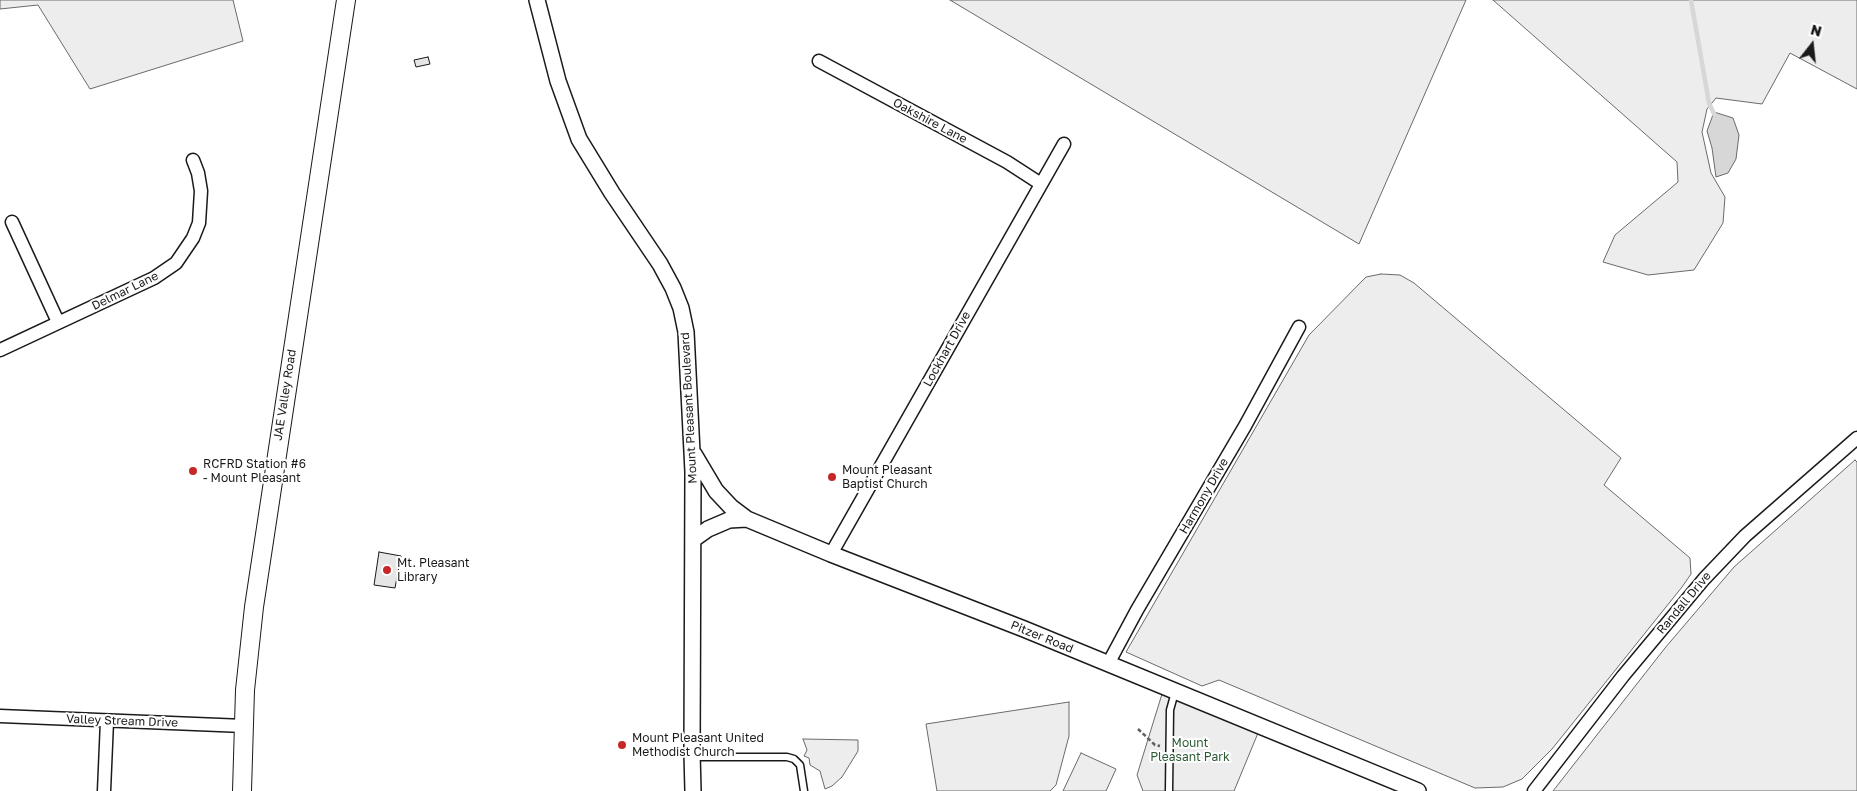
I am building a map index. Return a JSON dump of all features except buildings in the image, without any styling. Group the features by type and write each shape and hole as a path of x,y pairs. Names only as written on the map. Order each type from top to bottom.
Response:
{"main road":[{"name":"JAE Valley Road","path":"242,791 244,726 254,607 346,0"}],"street":[{"name":"Mount Pleasant Boulevard","path":"537,0 558,81 579,138 612,193 660,264 681,308 686,332 694,539 693,791"},
{"name":"Oakshire Lane","path":"819,60 1007,162 1041,184"},
{"name":"Lockhart Drive","path":"831,554 1064,144"},
{"name":"Delmar Lane","path":"0,350 154,278 176,263 193,238 198,222 201,191 198,173 193,160"},
{"path":"12,222 58,322"},
{"name":"Harmony Drive","path":"1108,664 1137,610 1245,426 1299,327"},
{"name":"Randall Drive","path":"1534,791 1623,676 1704,579 1745,536 1857,438"},
{"name":"Pitzer Road","path":"692,451 716,491 731,507 747,519 1418,791"},
{"path":"694,539 729,520 747,519"},
{"name":"Valley Stream Drive","path":"0,716 244,726"},
{"path":"104,791 107,721"}],"lane":[{"path":"1169,791 1170,710 1175,692"},
{"path":"692,757 794,759 800,765 804,791"}],"path":[{"path":"1138,729 1155,745"}],"shaded area":[{"path":"0,0 233,0 243,41 90,89 38,5 0,9"},
{"path":"950,0 1466,0 1359,244"},
{"path":"1493,0 1857,0 1857,89 1790,53 1762,104 1716,98 1707,109 1702,132 1711,173 1725,197 1723,223 1694,270 1648,275 1603,262 1615,235 1678,182 1677,162"},
{"path":"1714,112 1733,118 1739,135 1736,159 1728,173 1716,177 1712,148 1707,131"},
{"path":"1381,274 1400,275 1414,283 1621,458 1604,485 1690,558 1691,574 1682,587 1552,749 1522,779 1503,787 1475,788 1219,680 1202,686 1126,652 1309,335 1366,277"},
{"path":"1855,460 1857,462 1857,791 1553,791 1665,648 1734,567"},
{"name":"Mount Pleasant Park","path":"1162,694 1258,733 1234,791 1143,791 1137,775"},
{"path":"1069,702 1069,736 1056,785 1050,791 937,791 926,724"},
{"path":"803,739 858,740 858,751 842,777 832,786 825,789 820,771 810,765 809,758 804,756 807,750"},
{"path":"1081,753 1116,769 1106,791 1063,791"}],"waterway":[{"path":"1691,0 1709,103 1716,118"}],"place":[{"name":"RCFRD Station #6 - Mount Pleasant","path":"193,471"},
{"name":"Mount Pleasant Baptist Church","path":"832,477"},
{"name":"Mt. Pleasant Library","path":"387,570"},
{"name":"Mount Pleasant United Methodist Church","path":"622,745"}]}
